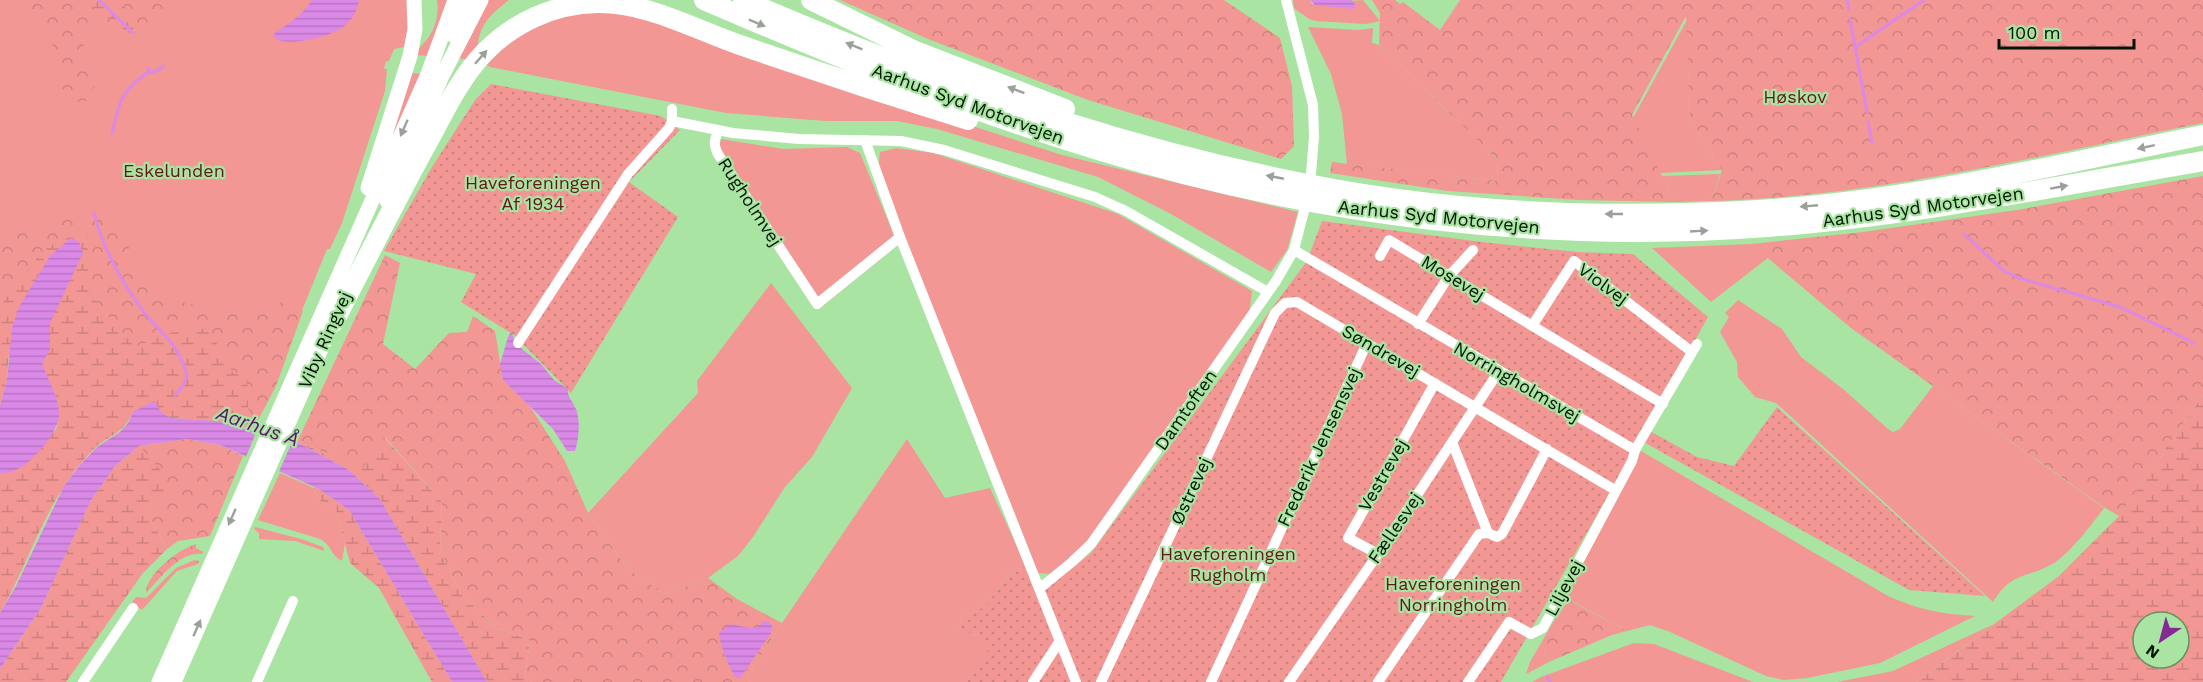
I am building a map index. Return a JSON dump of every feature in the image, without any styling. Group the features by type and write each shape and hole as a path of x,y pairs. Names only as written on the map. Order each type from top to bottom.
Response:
{"highway":[{"path":"653,0 862,85"},
{"name":"Aarhus Syd Motorvejen","path":"704,0 885,75 1023,126 1113,154 1248,180 1407,217 1593,231 1765,228 1942,207 2203,161"},
{"name":"Aarhus Syd Motorvejen","path":"743,0 889,60 1014,105 1248,180 1467,207 1595,214 1677,214 1806,206 1938,189 2203,135"},
{"path":"811,0 913,50 1248,180"},
{"path":"333,322 464,78 484,53 522,23 555,9 586,4 621,4 645,10 862,85 1000,130 1087,155 1172,175 1248,180"}],"main road":[{"path":"292,380 316,308 366,193 406,72 415,29 414,0"},
{"name":"Viby Ringvej","path":"444,57 455,0"},
{"path":"444,57 468,0"},
{"name":"Viby Ringvej","path":"276,432 292,380 435,75 481,0"},
{"name":"Viby Ringvej","path":"174,682 276,432 333,322 435,75"},
{"name":"Viby Ringvej","path":"159,682 261,467"}],"street":[{"path":"1286,0 1313,105 1314,137 1311,173"},
{"path":"518,343 628,174 662,137 672,121 672,109"},
{"path":"672,121 719,130"},
{"name":"Rugholmvej","path":"900,237 817,304 714,147 719,130 799,139 901,141 944,150 1095,197 1126,211 1268,292"},
{"path":"865,140 900,237 1076,682"},
{"name":"Damtoften","path":"1039,589 1091,544 1268,292 1294,250 1304,211"},
{"name":"Mosevej","path":"1380,256 1389,240 1663,404"},
{"name":"Norringholmsvej","path":"1294,250 1635,450"},
{"path":"1418,324 1449,276 1473,250"},
{"name":"Violvej","path":"1532,326 1574,261 1694,348 1663,404"},
{"name":"Søndrevej","path":"1285,303 1297,302 1615,490"},
{"name":"Østrevej","path":"1101,682 1275,313 1285,303"},
{"name":"Frederik Jensensvej","path":"1211,682 1366,343"},
{"name":"Fællesvej","path":"1289,682 1378,554 1499,371"},
{"name":"Vestrevej","path":"1378,554 1348,538 1435,383"},
{"path":"1635,450 1663,404"},
{"path":"1452,442 1493,535"},
{"path":"1378,682 1479,534 1502,534 1547,449"},
{"name":"Liljevej","path":"1468,682 1509,622 1531,634 1543,628 1632,461 1635,450"},
{"path":"257,682 293,601"},
{"path":"83,682 133,608"},
{"path":"1033,682 1059,642"}],"green space":[{"name":"Eskelunden","path":"0,0 410,0 411,16 404,47 394,49 389,61 386,61 385,91 342,223 330,249 327,249 254,428 0,352"},
{"path":"21,0 172,0 156,21 129,33 103,19 84,30 83,61 85,64 95,65 104,70 86,101 73,102 59,84 59,66 54,48 37,16"},
{"path":"84,0 119,0 137,21 136,28 127,32"},
{"path":"437,0 449,0 429,56 417,55 435,25"},
{"path":"487,0 509,0 484,24 476,51 470,60 457,58"},
{"path":"840,0 1224,0 1280,38 1292,86 1294,146 1281,159 1088,100 928,39"},
{"path":"1293,0 1310,0 1312,4 1363,0 1380,21 1366,24 1316,21 1309,19 1294,8"},
{"name":"Høskov","path":"1372,0 1395,0 1400,4 1403,2 1440,30 1460,0 2203,0 2203,123 2020,161 1897,183 1773,198 1711,201 1722,170 1690,119 1686,16 1632,115 1675,202 1579,200 1448,191 1330,173 1332,162 1497,181 1498,160 1379,45 1380,13"},
{"path":"631,11 839,83 1062,155 1298,212 1287,250 1271,272 1171,214 1098,177 937,129 897,121 825,121 726,113 490,67 486,64 516,36 569,13"},
{"path":"1687,20 1690,119 1722,170 1660,173 1633,118"},
{"path":"1308,27 1358,30 1373,28 1372,43 1379,45 1498,160 1497,181 1347,164 1342,114 1331,74"},
{"path":"412,73 422,74 389,147 401,95"},
{"name":"Haveforeningen Af 1934","path":"491,84 661,116 680,130 629,182 678,217 571,393 514,335 461,302 476,274 384,251 432,167 475,100"},
{"path":"721,139 783,149 847,147 860,153 898,245 823,306 719,149"},
{"path":"896,148 933,153 1118,214 1252,291 1249,315 1088,544 1051,574 1037,573 878,170 880,152"},
{"path":"1720,174 1711,201 1675,202 1662,176"},
{"path":"2203,176 2203,395 2119,516 1851,328 1751,244 1863,232 2017,210"},
{"path":"92,210 122,234 153,295 245,317 282,302 303,311 276,386 254,428 217,421 0,323 0,230 29,233"},
{"path":"1322,221 1482,242 1577,252 1633,254 1708,317 1646,429 1697,457 1734,466 1777,407 1985,596 1909,590 1640,440 1501,682 967,682 990,647 969,632 967,634 954,625 964,616 985,607 1007,576 1026,566 1038,594 1091,553 1307,261"},
{"path":"87,229 89,294 135,347 193,324 211,333 233,373 247,371 249,428 217,421 171,418 162,413 133,412 122,428 88,455 65,485 47,516 0,613 0,474 18,469 56,429 57,405 42,364 50,349 50,323 83,253 9,353 7,380 0,405 0,306 45,248"},
{"path":"1751,244 1769,257 1711,302 1652,248"},
{"path":"385,255 400,263 383,344 415,369 449,333 467,332 473,316 495,331 503,380 519,393 533,411 565,461 588,513 627,568 665,594 708,578 737,599 782,623 747,677 750,682 532,682 525,676 530,641 494,626 460,593 440,549 442,502 385,437 361,471 329,454 297,442"},
{"path":"771,283 852,388 812,457 785,487 738,556 708,578 665,594 627,568 588,513 698,393 697,381"},
{"path":"1738,300 1782,329 1801,357 1893,432 1900,429 1933,386 2104,508 2061,558 2044,568 2014,580 2000,592 1993,602 1776,403 1755,397 1738,377 1737,362 1720,332 1729,317 1725,313"},
{"path":"2203,395 2203,682 1916,682 2059,576 2119,516"},
{"path":"384,437 442,502 440,549 460,593 494,626 530,641 525,676 532,682 487,682 380,499 349,470 297,442 329,454 361,470"},
{"path":"187,439 220,445 243,456 210,536 178,541 167,549 146,510 139,446"},
{"path":"907,439 945,498 990,488 1026,566 1007,576 985,607 964,616 954,625 991,647 967,682 750,682 747,677"},
{"path":"139,446 164,474 165,499 146,510 167,549 143,573 66,682 0,682 0,669 41,608 90,502 115,466"},
{"path":"1641,451 1888,596 1931,610 1975,616 1880,663 1807,678 1784,680 1766,676 1650,625 1627,631 1563,596"},
{"path":"280,473 312,487 319,500 336,510 345,543 342,561 320,539 258,520"},
{"path":"312,487 319,489 349,510 452,682 432,682 379,588 350,563 336,510 319,500"},
{"path":"255,527 301,539 323,547 324,551 295,541 259,539 259,533 254,529"},
{"path":"196,544 196,548 203,552 202,554 194,554 178,561 146,593 147,586 157,570 181,551"},
{"path":"195,560 199,561 198,564 177,571 142,610 132,602 136,597 146,598 176,568"},
{"path":"1569,600 1627,631 1551,661 1541,643"},
{"path":"1994,624 1916,682 1837,682 1893,671"},
{"path":"1541,643 1551,661 1526,674 1530,662"},
{"path":"1634,643 1654,644 1753,682 1532,682"}],"shaded area":[{"path":"312,0 359,0 353,17 336,31 321,37 298,41 275,39 274,34 299,15"},
{"path":"1310,0 1352,0 1356,7 1354,9 1315,5"},
{"path":"71,238 79,242 83,253 50,323 50,349 42,364 57,402 58,421 50,437 31,460 16,470 0,474 0,405 7,380 12,328 19,307 50,256"},
{"path":"511,332 517,345 541,364 554,380 568,389 579,423 575,451 567,451 553,429 503,380 500,364"},
{"path":"154,401 162,413 171,418 217,421 297,442 349,470 380,499 487,682 452,682 349,510 319,489 220,445 187,439 139,446 115,466 90,502 41,608 0,669 0,613 16,586 64,486 97,447 120,432 128,423 133,412"},
{"path":"762,622 769,622 772,625 771,633 741,677 737,678 725,657 719,633 730,624 750,628 760,626"}],"pier":[{"path":"258,428 293,440 278,474 245,459"}],"waterway":[{"path":"99,0 133,33"},
{"path":"1847,0 1849,10"},
{"path":"1855,47 1924,0"},
{"path":"1850,19 1867,112"},
{"path":"149,73 163,66"},
{"path":"112,134 122,98 131,86 148,72 149,68"},
{"path":"1868,122 1872,143"},
{"path":"94,213 107,251 119,275 141,308 168,339 183,364 187,376 183,386 175,395"},
{"path":"1964,234 2004,271 2019,278 2120,307 2194,343"},
{"path":"1547,677 1550,682"}],"water label":[{"name":"Aarhus Å","path":"258,426"}],"park label":[{"name":"Haveforeningen Rugholm","path":"1228,564"},
{"name":"Haveforeningen Norringholm","path":"1453,594"}]}
